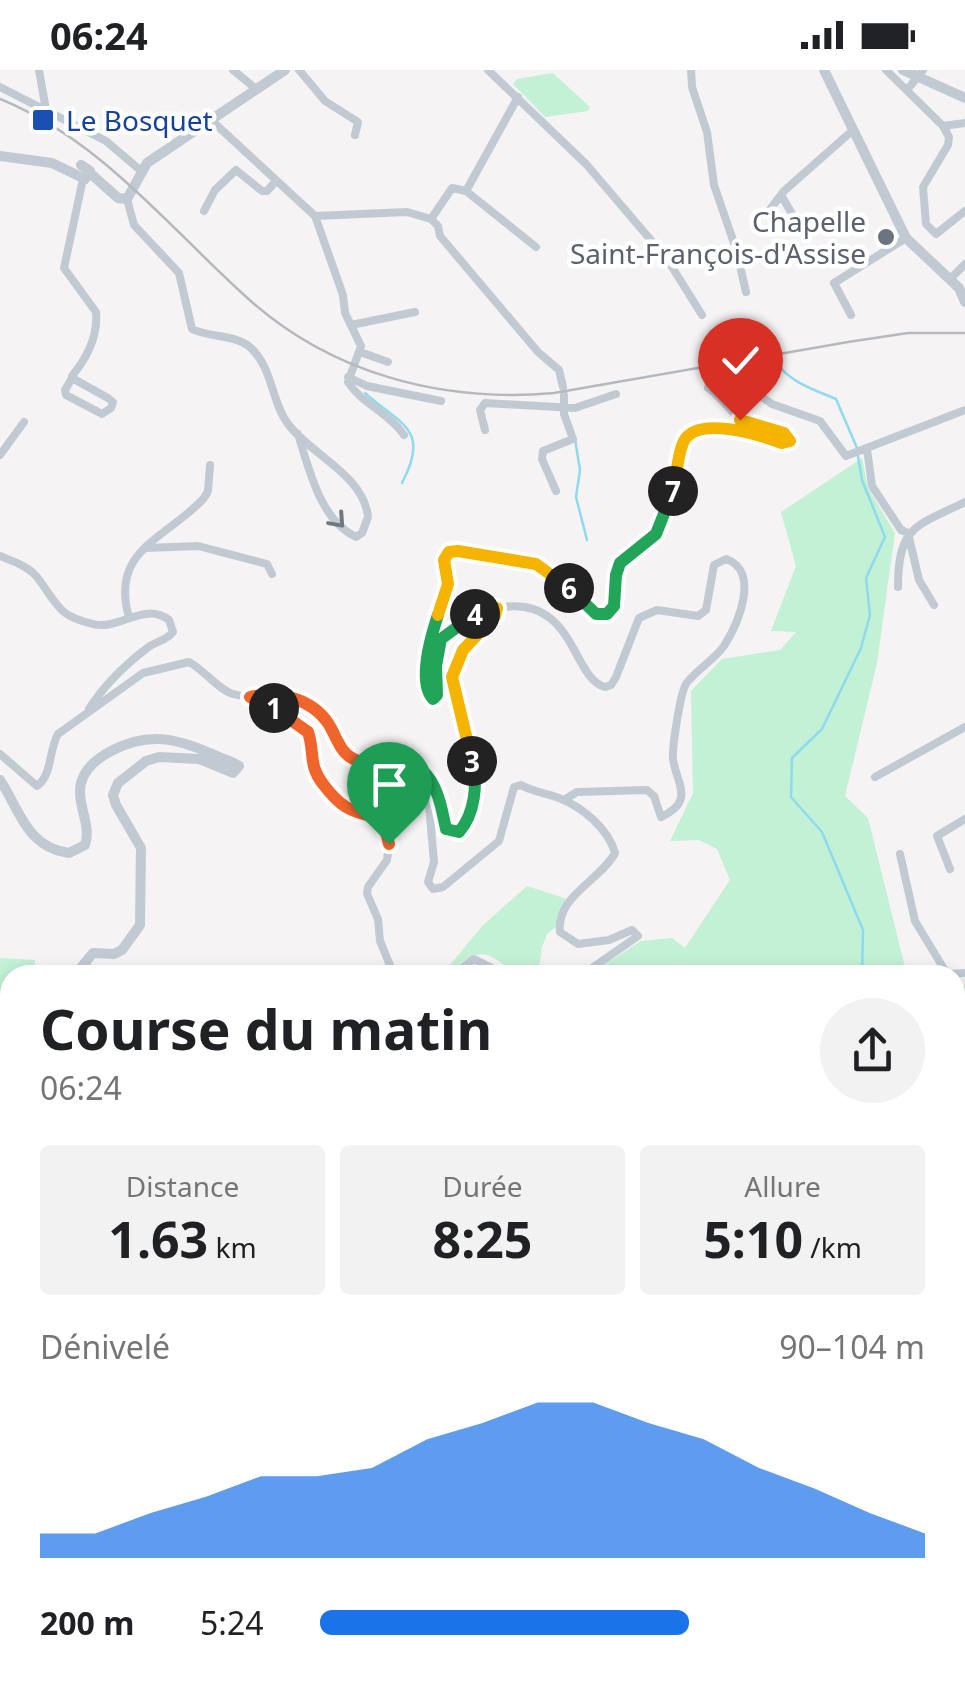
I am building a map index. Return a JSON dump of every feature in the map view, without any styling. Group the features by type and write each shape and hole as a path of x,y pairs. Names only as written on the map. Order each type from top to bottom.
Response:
{"street":[{"path":"39,70 46,110"},
{"path":"233,70 256,89"},
{"path":"285,70 140,170 127,199 134,226 180,274 192,329 251,348 264,365 285,419 349,481 365,504 368,516 362,534 356,537 344,529 322,502 298,434"},
{"path":"299,70 325,101 358,122 355,135"},
{"path":"488,70 586,164 668,259 702,315"},
{"path":"691,70 692,88 707,132 714,185 746,292"},
{"path":"886,70 943,126 948,136 948,145 923,187 926,224 936,234 965,211"},
{"path":"903,70 919,73 965,98"},
{"path":"826,71 906,238 959,288 965,302"},
{"path":"907,90 919,73"},
{"path":"0,88 100,139 140,170"},
{"path":"466,191 518,97"},
{"path":"211,120 315,216 361,346 348,376 352,389 388,416 404,435"},
{"path":"943,126 965,123"},
{"path":"771,208 853,130"},
{"path":"0,156 52,163 82,173 118,198 127,199"},
{"path":"204,211 215,190 236,170 262,191 275,182"},
{"path":"72,378 108,398 113,402 111,408 102,414 66,395 64,390 72,378 87,358 96,320 96,312 64,268 82,173"},
{"path":"431,219 452,188 466,191 536,247"},
{"path":"781,195 805,236"},
{"path":"315,216 408,212 431,219 438,226 440,236 538,352 559,370 572,442 543,451 542,458 556,491"},
{"path":"851,315 834,283 906,238"},
{"path":"950,279 965,264"},
{"path":"351,325 416,312"},
{"path":"360,352 388,362"},
{"path":"348,376 367,386 441,401"},
{"path":"564,800 577,792 647,790 654,796 660,816 667,814 680,799 682,782 672,756 678,734 678,710 686,685 723,647 746,593 742,572 726,558 714,565 706,610 698,616 658,610 639,618 616,678 605,687 594,681 561,626 530,608 484,608 441,639 436,666 437,695 430,698 427,648 446,596 444,560 449,552 536,564 559,579 596,614 607,614 614,606 620,563 656,534 686,438 695,430 715,427 782,443 790,441 784,433 740,420 724,399 708,388 716,380 736,379 772,404 820,421 846,456 965,410"},
{"path":"485,430 480,410 485,403 575,408 616,394"},
{"path":"0,455 24,422"},
{"path":"861,452 872,486 901,530 908,534 919,580 934,605"},
{"path":"129,616 123,598 124,582 156,534 204,498 210,465"},
{"path":"898,586 898,558 908,534 965,502"},
{"path":"145,548 198,546 267,564 272,574"},
{"path":"0,556 32,572 49,599 72,617 106,627 129,616 163,615 169,620 173,632 166,640 150,644 102,691 88,712"},
{"path":"250,697 280,694 318,712 342,750 355,760 368,762 399,754 428,773 446,829 459,832 468,822 476,777 452,677 463,650 495,616 497,608"},
{"path":"0,754 37,786 46,778 50,747 58,734 143,673 189,662 205,671 225,692 266,703 308,732 311,763 344,806 375,814 385,824 387,860 367,894 390,965"},
{"path":"875,777 965,727"},
{"path":"0,780 20,822 49,846 69,853 85,846 88,838 80,796 88,769 128,742 156,736 186,742 238,766 234,773 198,759 159,758 146,760 118,783 116,806 141,848 140,925 122,950 114,954 93,952 83,965"},
{"path":"433,783 428,794 434,862 428,882 433,889 449,887 499,842 514,787 564,800 584,811 612,841 615,853 610,862 571,898 559,921 560,932 578,944 610,940 632,930 638,936 596,965"},
{"path":"950,869 937,836 965,820"},
{"path":"900,854 915,921 941,965"},
{"path":"467,965 474,960 489,965"}],"green space":[{"path":"553,73 590,107 588,111 545,117 513,84 517,79"},
{"path":"862,458 868,488 895,533 877,663 845,796 868,818 905,965 604,965 641,941 672,938 685,948 730,880 717,849 699,840 670,841 693,793 691,691 722,659 780,650 796,632 771,631 796,566 781,512"},
{"path":"527,886 567,899 557,926 547,934 539,965 503,965 481,954 450,965 482,926"},
{"path":"0,958 35,960 35,965 0,965"}],"waterway":[{"path":"778,365 797,381 836,399 857,448"},
{"path":"365,393 408,429 413,450 402,483"},
{"path":"575,439 580,470 576,497 587,540"},
{"path":"858,456 862,480 885,537 866,578 870,615 861,648 822,729 792,758 791,797 822,832 863,930 862,965"}],"railway":[{"path":"0,99 36,116 100,160 276,321 349,363 428,387 469,393 554,393 908,333 965,333"}],"place":[{"name":"Le Bosquet","path":"43,120"},
{"name":"Chapelle Saint-François-d'Assise","path":"886,237"}],"route":[{"path":"389,844 385,824 375,814 344,806 322,782 311,763 308,732 266,703 250,697 280,694 318,712 342,750 355,760 368,762 399,754 413,762 428,773 433,783 446,829 459,832 468,822 476,777 452,677 463,650 495,616 497,608 484,608 441,639 436,666 437,695 430,698 427,648 446,596 444,560 449,552 536,564 559,579 596,614 607,614 614,606 620,563 656,534 686,438 695,430 715,427 787,444 790,441 784,433 740,420"}]}
